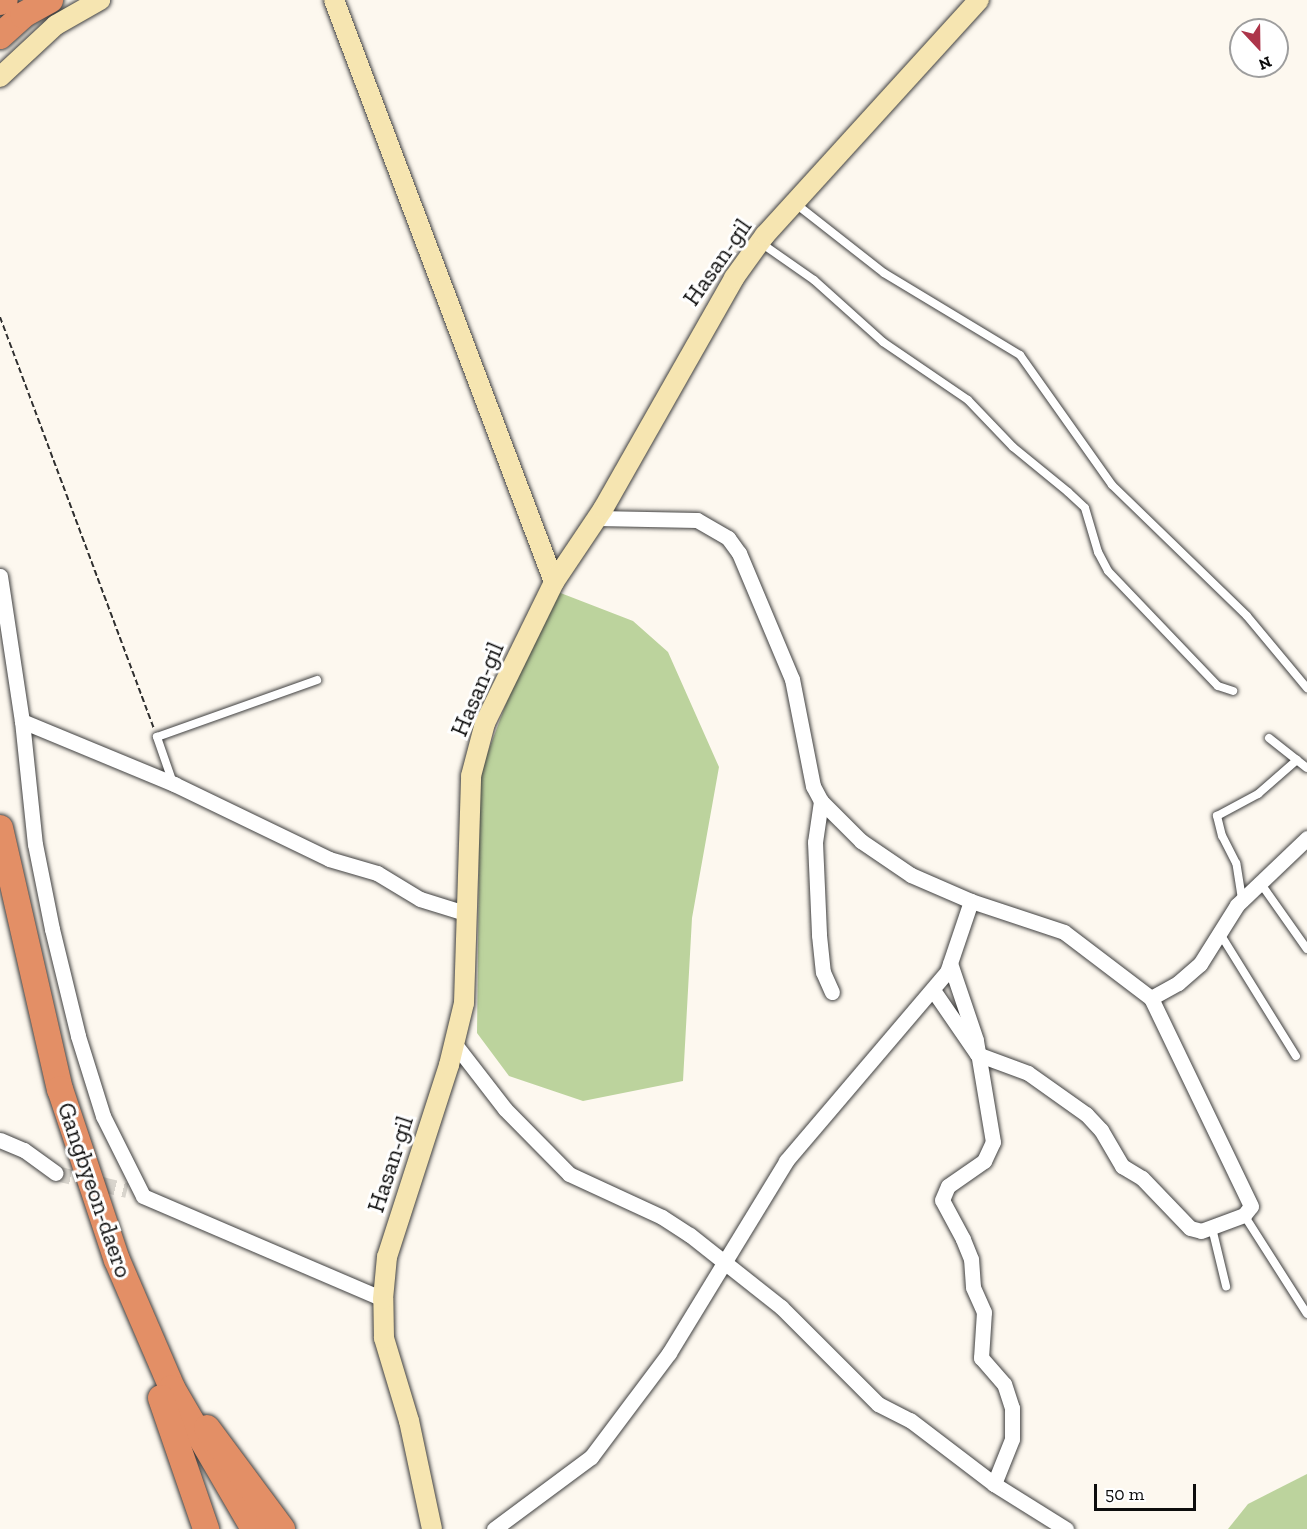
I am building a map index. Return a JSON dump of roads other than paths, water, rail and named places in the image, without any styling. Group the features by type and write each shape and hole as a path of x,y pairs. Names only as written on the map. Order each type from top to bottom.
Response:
{"highway":[{"path":"0,2 5,0"},
{"path":"0,36 23,15 50,0"},
{"name":"Gangbyeon-daero","path":"0,828 60,1089 117,1260 166,1393 236,1529"},
{"name":"Gangbyeon-daero","path":"0,894 36,1059 56,1128 124,1322 166,1393 254,1529"},
{"path":"166,1393 206,1529"},
{"path":"166,1393 220,1443 282,1529"}],"street":[{"path":"0,77 56,26 100,0"},
{"path":"334,0 554,582"},
{"name":"Hasan-gil","path":"432,1529 409,1421 384,1338 382,1299 387,1257 454,1043 464,1002 468,914 466,854 471,776 485,723 554,582 597,518 698,336 759,243 979,0"},
{"path":"597,518 696,520 728,538 739,553 792,679 807,764 821,801 861,841 897,868 971,901 1064,932 1151,998 1251,1206 1244,1215 1212,1228 1201,1231 1190,1228 1142,1178 1122,1166 1101,1130 1071,1103 1028,1073 977,1054 933,990"},
{"path":"0,576 22,721 34,844 78,1036 103,1116 142,1196"},
{"path":"22,721 174,784 329,859 377,873 420,899 468,914"},
{"path":"821,801 815,842 819,934 823,972 832,992"},
{"path":"1151,998 1178,983 1200,964 1218,932 1242,899 1307,838"},
{"path":"494,1529 591,1457 669,1353 722,1262 803,1138 933,990 950,963 971,901"},
{"path":"950,963 969,1014 990,1112 991,1152 965,1178 948,1186 942,1200 971,1259 973,1287 984,1312 981,1358 1004,1384 1012,1408 1012,1439 994,1484"},
{"path":"454,1043 505,1110 569,1174 662,1217 781,1307 878,1404 910,1420 994,1484 1057,1527"},
{"path":"0,1140 24,1150 56,1173"},
{"path":"127,1190 382,1299"}],"lane":[{"path":"794,203 884,273 1020,355 1112,485 1247,616 1307,688"},
{"path":"759,243 814,280 883,342 968,400 1013,447 1085,508 1098,552 1108,571 1218,686 1233,691"},
{"path":"174,784 157,737 316,680"},
{"path":"1269,738 1307,768"},
{"path":"1242,899 1236,863 1222,836 1216,816 1258,794 1297,760"},
{"path":"1259,881 1307,949"},
{"path":"1218,932 1296,1056"},
{"path":"1244,1215 1307,1314"},
{"path":"1212,1228 1226,1286"}],"tunnel":[{"path":"56,1173 127,1190"}]}
